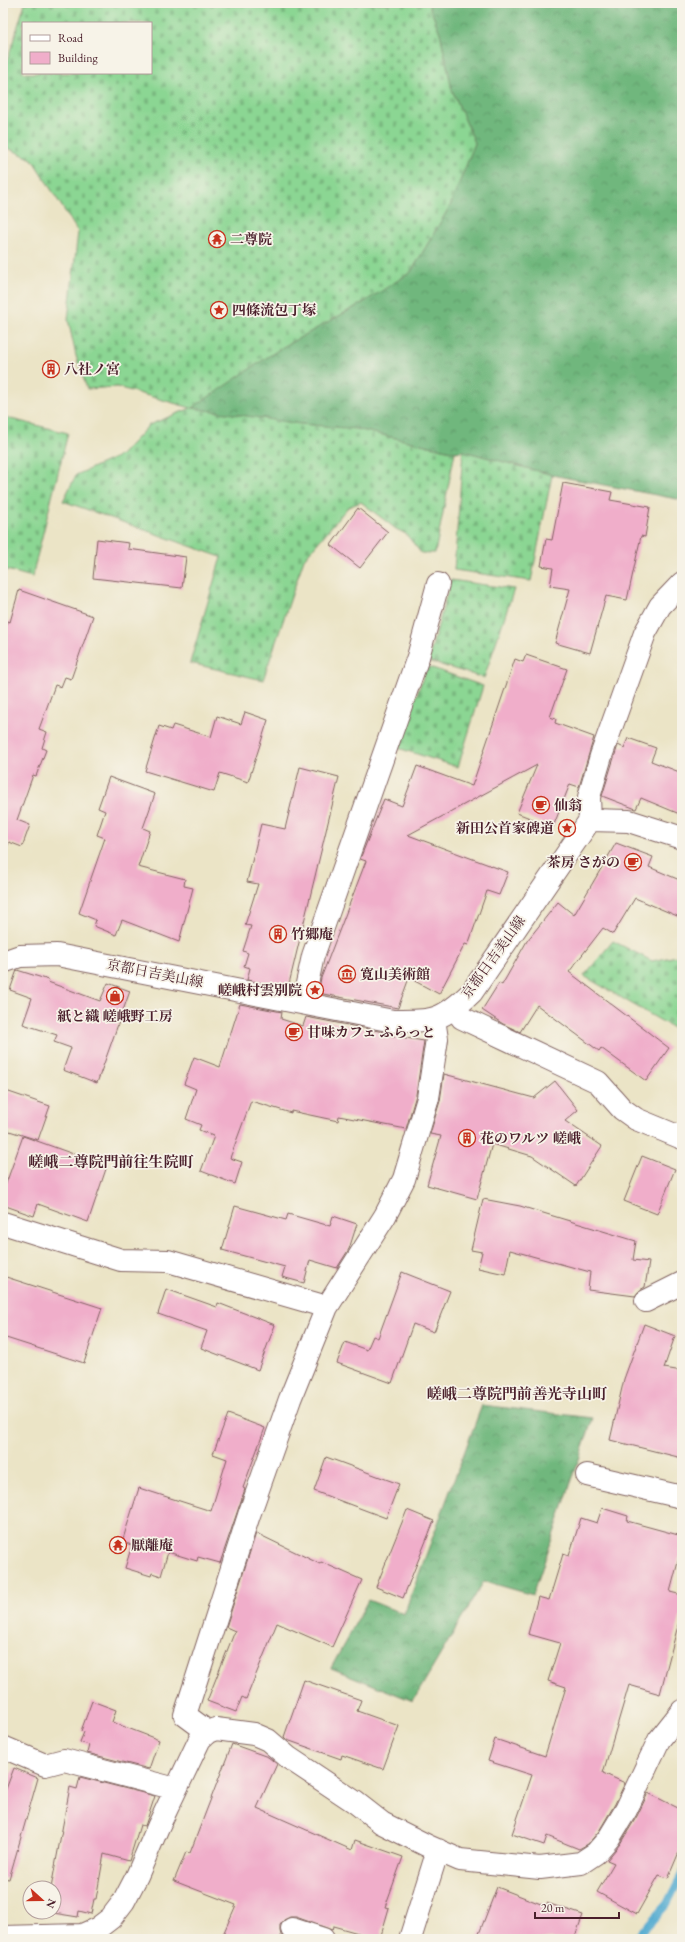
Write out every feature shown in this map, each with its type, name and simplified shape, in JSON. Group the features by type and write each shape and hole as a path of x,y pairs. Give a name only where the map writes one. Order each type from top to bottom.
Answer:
{"street":[{"path":"682,583 660,606 645,633 601,756 589,798 590,820 629,821 682,838"},
{"path":"303,1002 313,956 418,657 438,584"},
{"name":"京都日吉美山線","path":"3,962 20,956 57,955 303,1002 393,1021 434,1019 446,1015 456,1008 472,992 590,820"},
{"path":"456,1008 462,1018 598,1082 622,1109 636,1119 682,1138"},
{"path":"208,1732 185,1715 249,1515 290,1400 327,1306 385,1216 404,1179 428,1098 437,1039 434,1019"},
{"path":"3,1223 121,1260 168,1261 327,1306"},
{"path":"646,1301 682,1284"},
{"path":"587,1475 682,1497"},
{"path":"3,1937 82,1935 98,1928 111,1918 124,1901 137,1876 200,1738 208,1732 216,1729 254,1734 268,1740 289,1758 355,1802 382,1824 460,1860 540,1868 581,1863 596,1852 609,1838 626,1810 659,1740 682,1712"},
{"path":"3,1748 45,1766 64,1760 176,1789"},
{"path":"410,1939 438,1850"},
{"path":"292,1929 322,1939"}],"green space":[{"name":"二尊院","path":"25,3 428,3 440,33 452,90 475,143 450,206 411,272 364,302 281,348 192,408 300,424 356,429 455,452 435,553 421,553 406,534 396,529 361,502 348,507 304,559 263,680 190,663 221,557 63,501 76,475 121,455 149,425 191,408 117,387 87,389 76,356 68,319 78,232 32,159 3,146 3,74"},
{"path":"428,3 682,3 682,500 552,475 463,451 455,452 356,429 300,424 191,408 281,348 364,302 411,272 450,206 475,143 452,90 440,33"},
{"path":"3,417 68,433 32,577 3,569"},
{"path":"463,451 552,475 531,581 454,570"},
{"path":"451,580 514,589 484,678 428,661"},
{"path":"427,666 483,686 458,767 398,748"},
{"path":"613,941 652,961 682,955 682,1033 584,976"},
{"path":"482,1405 593,1418 533,1595 484,1581 413,1701 331,1668 368,1600 404,1614"}],"building":[{"path":"563,483 612,492 610,500 650,507 645,537 641,536 627,600 606,596 590,653 555,643 570,589 550,586 553,568 541,566 546,539 552,540"},
{"path":"358,508 388,532 360,568 331,545"},
{"path":"97,539 129,543 128,549 186,557 182,588 93,578"},
{"path":"19,590 93,616 71,679 65,677 61,687 55,685 39,729 47,732 42,748 46,750 36,776 33,775 17,820 30,825 22,847 9,842 6,850 3,849 3,633 7,621 10,622"},
{"path":"526,655 567,669 550,717 556,719 555,723 594,737 579,787 570,784 553,827 517,813 537,765 408,835 508,872 499,895 487,891 468,945 465,944 439,994 409,978 398,1008 318,993 321,978 366,861 360,859 384,799 402,806 417,766 472,786 515,659 523,662"},
{"path":"245,712 268,720 248,782 220,773 214,792 145,771 159,726 171,730 173,725 211,737 217,716 241,724"},
{"path":"628,738 656,748 651,761 682,773 682,815 641,798 636,809 602,796 618,745 624,748"},
{"path":"300,767 339,777 288,988 247,980 250,968 244,966 248,953 243,951 251,926 245,925 258,884 247,882 261,824 285,829"},
{"path":"109,777 155,794 143,828 150,831 138,867 185,879 184,886 193,888 179,942 122,920 116,935 94,926 96,920 79,913 105,838 97,835 105,811 98,808"},
{"path":"616,843 653,857 649,867 682,881 682,918 635,898 613,934 603,928 569,972 669,1048 646,1081 601,1048 599,1051 537,1005 520,1032 503,1024 482,1010 499,983 502,985 527,941 558,902 574,915"},
{"path":"17,970 49,980 48,982 100,1001 108,983 130,991 97,1083 63,1070 71,1048 54,1042 57,1035 23,1024 32,998 10,990"},
{"path":"240,1004 282,1012 281,1019 303,1026 306,1017 389,1033 388,1035 424,1041 416,1095 406,1129 339,1116 338,1121 291,1111 291,1113 251,1101 230,1158 242,1162 235,1184 201,1171 214,1136 199,1130 201,1125 186,1119 196,1089 184,1084 194,1057 220,1067"},
{"path":"444,1074 534,1098 555,1081 578,1110 565,1121 602,1146 576,1186 532,1156 492,1144 477,1199 427,1185 441,1136 430,1134 440,1101"},
{"path":"3,1090 50,1106 38,1140 3,1129"},
{"path":"23,1136 107,1166 88,1222 38,1204 34,1216 3,1205 3,1192"},
{"path":"642,1156 675,1169 657,1214 624,1201"},
{"path":"483,1199 520,1206 636,1241 633,1260 649,1262 645,1287 635,1296 588,1290 590,1272 510,1250 505,1274 478,1268 482,1252 471,1250"},
{"path":"235,1206 286,1220 288,1214 330,1226 333,1216 357,1224 349,1249 337,1268 310,1260 304,1283 282,1277 285,1267 222,1250"},
{"path":"402,1272 450,1291 434,1332 413,1324 392,1383 337,1363 345,1342 367,1350 373,1336 378,1338"},
{"path":"3,1276 102,1308 84,1363 3,1337"},
{"path":"166,1289 217,1307 218,1303 275,1325 258,1370 201,1348 207,1331 158,1314"},
{"path":"644,1324 675,1336 664,1368 682,1371 682,1458 610,1440 624,1379"},
{"path":"228,1414 265,1428 243,1488 245,1489 220,1563 198,1557 197,1561 168,1552 161,1576 152,1573 151,1576 125,1568 132,1545 122,1542 139,1488 211,1511 227,1459 213,1454"},
{"path":"326,1457 399,1484 386,1518 314,1491"},
{"path":"602,1508 628,1516 627,1521 682,1536 682,1547 670,1592 682,1595 682,1610 660,1694 629,1685 603,1773 625,1783 615,1804 599,1831 588,1844 579,1849 547,1836 544,1845 512,1834 532,1775 488,1761 495,1739 545,1756 566,1687 548,1681 560,1643 528,1634 538,1597 549,1600 563,1554 569,1556 581,1518 597,1523"},
{"path":"407,1510 434,1521 403,1598 376,1587"},
{"path":"256,1533 320,1564 321,1562 362,1580 332,1647 277,1623 246,1699 242,1697 236,1712 207,1701 235,1631 226,1627"},
{"path":"304,1680 361,1700 357,1711 399,1726 383,1769 342,1755 341,1759 287,1740 284,1737"},
{"path":"92,1701 116,1710 112,1722 159,1740 149,1769 87,1753 89,1745 80,1742 84,1732 81,1731"},
{"path":"232,1744 268,1757 277,1764 257,1808 352,1850 355,1840 403,1857 385,1907 389,1908 380,1939 333,1926 332,1930 296,1917 290,1917 284,1920 280,1925 282,1939 221,1939 236,1905 174,1881 186,1852 190,1853"},
{"path":"14,1768 38,1778 9,1879 3,1878 3,1797"},
{"path":"80,1777 155,1796 145,1826 140,1825 129,1861 104,1854 96,1899 94,1899 91,1914 79,1911 78,1917 62,1914 62,1880 53,1880 70,1787 77,1789"},
{"path":"648,1793 682,1810 682,1845 668,1878 659,1875 637,1914 597,1892 614,1863 607,1860 620,1844 637,1816"},
{"path":"497,1887 546,1906 547,1903 583,1915 574,1939 477,1939"}],"waterway":[{"path":"635,1939 667,1904 682,1874"}],"place":[{"name":"二尊院","path":"217,239"},
{"name":"四條流包丁塚","path":"219,310"},
{"name":"八社ノ宮","path":"51,369"},
{"name":"仙翁","path":"541,805"},
{"name":"新田公首家碑道","path":"567,828"},
{"name":"茶房 さがの","path":"633,862"},
{"name":"竹郷庵","path":"278,934"},
{"name":"寛山美術館","path":"347,974"},
{"name":"嵯峨村雲別院","path":"315,990"},
{"name":"紙と織 嵯峨野工房","path":"115,996"},
{"name":"甘味カフェ ふらっと","path":"294,1032"},
{"name":"花のワルツ 嵯峨","path":"467,1138"},
{"name":"厭離庵","path":"118,1545"}],"district":[{"name":"嵯峨二尊院門前往生院町","path":"111,1161"},
{"name":"嵯峨二尊院門前善光寺山町","path":"517,1393"}]}
